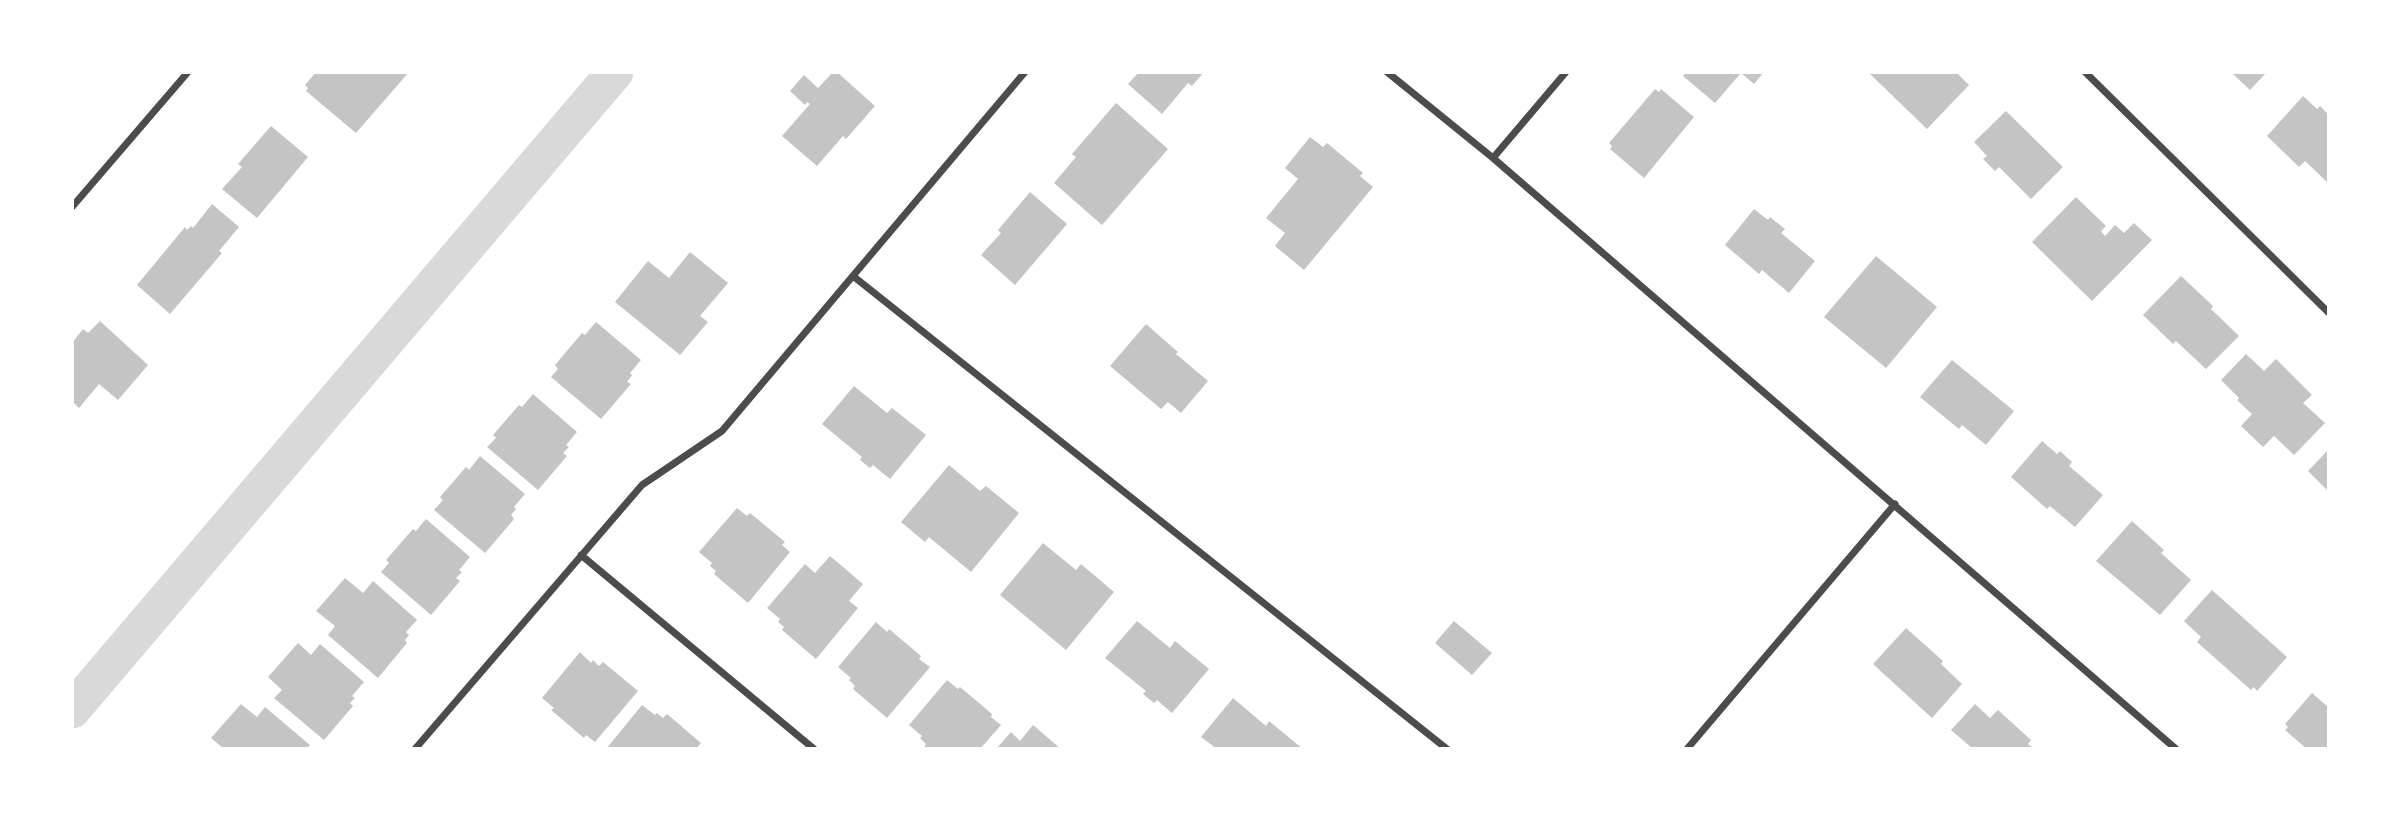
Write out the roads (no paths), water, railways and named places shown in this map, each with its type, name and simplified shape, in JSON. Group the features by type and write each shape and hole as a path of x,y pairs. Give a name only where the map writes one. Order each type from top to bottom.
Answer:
{"street":[{"path":"72,206 188,72"},
{"path":"415,749 642,485 722,431 1025,72"},
{"path":"1387,72 1493,158 2176,749"},
{"path":"1493,158 1566,72"},
{"path":"2085,72 2329,313"},
{"path":"853,276 1447,749"},
{"path":"1687,749 1895,504"},
{"path":"580,555 814,749"}],"waterway":[{"path":"72,710 615,72"}]}
